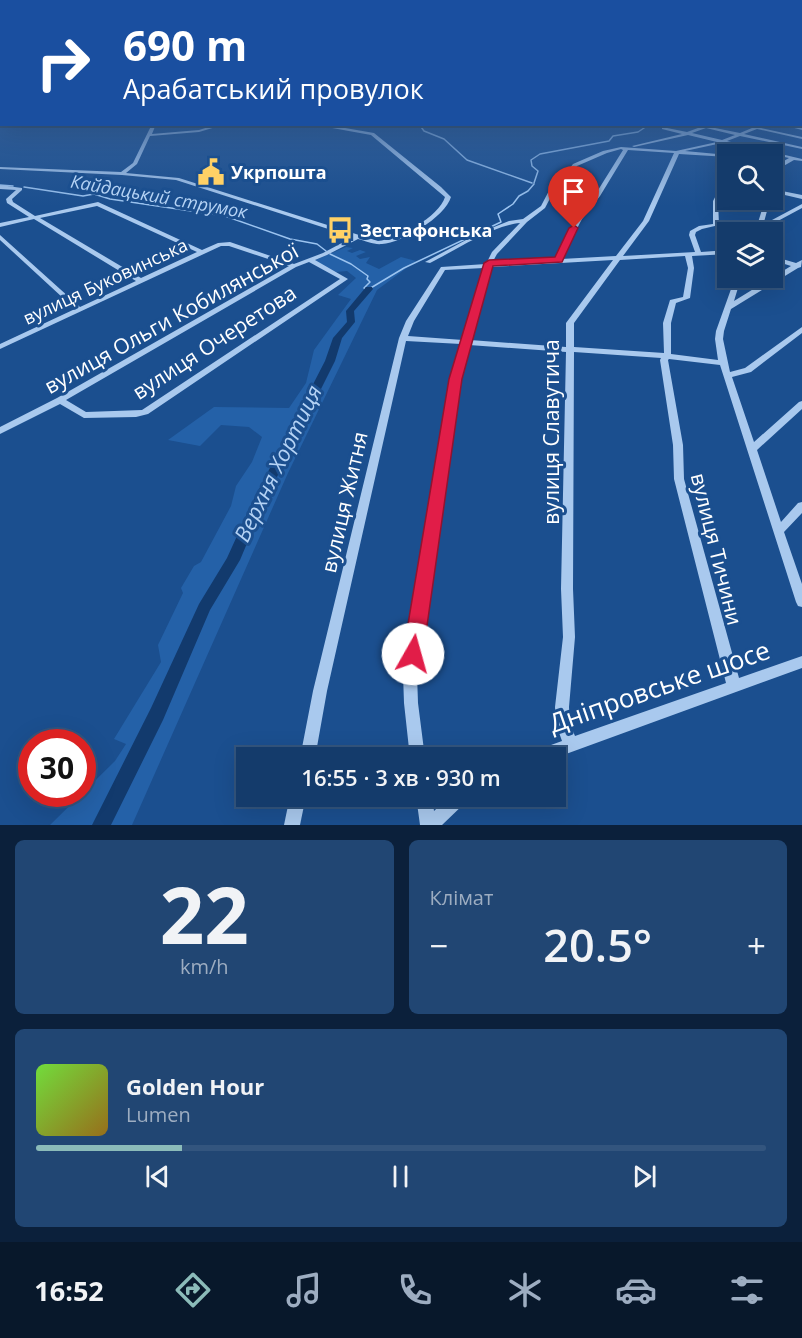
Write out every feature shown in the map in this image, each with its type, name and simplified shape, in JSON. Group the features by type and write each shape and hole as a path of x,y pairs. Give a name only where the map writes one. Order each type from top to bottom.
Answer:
{"street":[{"path":"122,174 135,164 151,130"},
{"path":"148,135 205,130"},
{"path":"0,168 165,177 188,182 378,243 390,241 439,214 445,208 448,199 439,188 372,134 345,130"},
{"path":"669,130 802,160"},
{"path":"417,747 410,674 446,429 455,379 489,263 494,253 525,221 543,207 554,186 566,177 575,165 605,152 626,149 699,130"},
{"path":"718,130 802,148"},
{"path":"677,152 721,142 752,130"},
{"path":"763,130 802,138"},
{"path":"626,149 717,155"},
{"path":"558,260 576,224 597,196 626,149"},
{"name":"вулиця Славутича","path":"570,743 563,724 562,707 569,637 567,589 570,328 573,319 645,221 677,152"},
{"path":"783,165 802,154"},
{"path":"0,187 20,189 9,199 10,202 141,281"},
{"path":"783,192 802,196"},
{"name":"вулиця Тичини","path":"717,194 714,202 716,225 701,227 693,231 693,254 686,298 672,302 667,323 668,350 664,360 678,446 679,479 734,686"},
{"path":"0,225 98,204 202,252"},
{"path":"770,222 802,206"},
{"path":"428,262 481,234 511,222 525,221"},
{"name":"вулиця Ольги Кобилянської","path":"0,431 60,400 294,266 359,236"},
{"path":"0,237 80,310"},
{"name":"вулиця Буковинська","path":"3,346 223,243 294,266"},
{"path":"489,263 717,253"},
{"name":"вулиця Очеретова","path":"60,400 84,415 145,412 345,279 310,260"},
{"path":"783,261 800,265"},
{"name":"вулиця Житня","path":"309,747 320,691 403,338 410,321 443,268 489,263"},
{"path":"728,308 800,265"},
{"path":"735,288 719,339 723,363 753,448 802,602"},
{"path":"727,376 748,370 802,329"},
{"path":"0,337 3,346"},
{"path":"403,338 666,356 723,363"},
{"path":"753,448 802,404"},
{"path":"779,531 802,506"},
{"name":"Дніпровське шосе","path":"560,747 802,663"},
{"path":"292,825 296,807"},
{"path":"426,807 429,825"},
{"path":"429,825 449,807"}],"shaded area":[{"path":"346,247 353,248 347,251 352,253 360,250 366,252 356,256 360,259 370,257 366,263 379,269 401,257 416,261 377,290 288,473 132,825 50,825 68,807 96,807 96,780 115,761 126,744 114,739 161,662 158,645 183,593 181,588 194,566 201,562 231,506 236,486 252,462 262,437 249,427 221,425 200,446 168,440 214,407 289,408 306,383 314,350 351,299 338,295 356,278 347,271 336,272 313,261"}],"waterway":[{"path":"423,130 444,139 467,160 532,183"},
{"path":"534,183 538,171 532,166 531,160 540,154 609,141 613,136 642,130"},
{"name":"Верхня Хортиця","path":"369,289 404,268 501,222 498,214 513,204 534,184"},
{"name":"Кайдацький струмок","path":"0,185 13,186"},
{"name":"Кайдацький струмок","path":"24,187 83,196 94,194 110,199 225,216 290,239 317,244 326,251"},
{"name":"Кайдацький струмок","path":"330,254 351,264 368,276 367,279 370,282 364,288 367,291"},
{"name":"Верхня Хортиця","path":"101,825 157,714 204,608 233,560 258,503 330,361 338,338 351,322 350,311 369,289"}],"place":[{"name":"Укрпошта","path":"211,172"},
{"name":"Зестафонська","path":"340,230"}],"route":[{"path":"413,654 420,596 455,379 489,263 558,260 574,228"}]}
